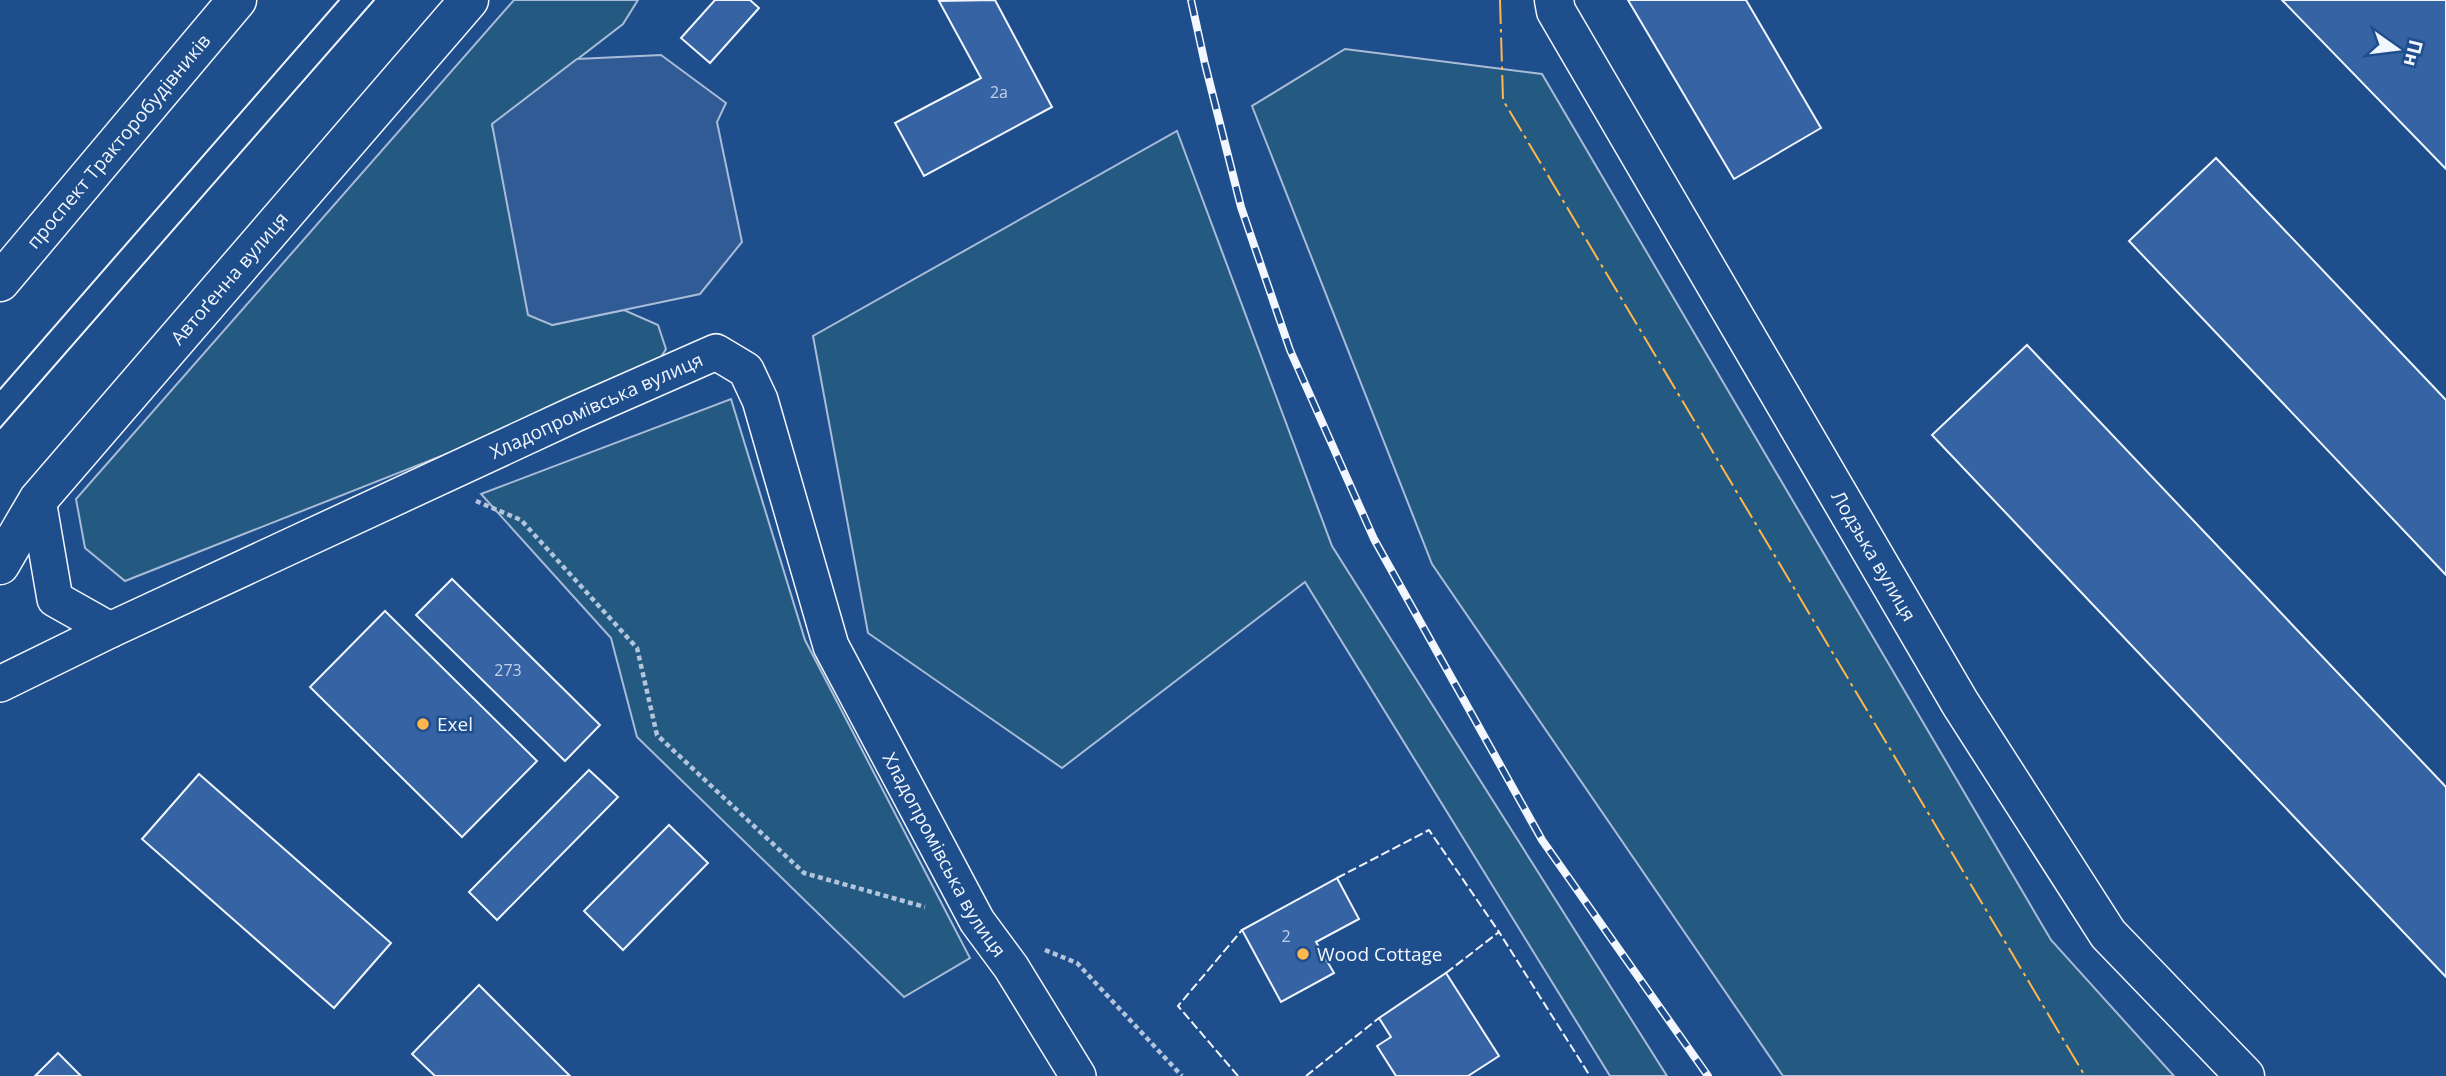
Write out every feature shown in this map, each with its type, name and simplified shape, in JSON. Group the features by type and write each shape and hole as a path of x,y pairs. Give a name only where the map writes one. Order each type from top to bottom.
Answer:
{"street":[{"name":"проспект Тракторобудівників","path":"0,282 237,0"},
{"name":"Автоґенна вулиця","path":"0,565 38,500 469,0"},
{"name":"Лодзька вулиця","path":"1554,0 1556,10 1960,704 2108,934 2245,1076"},
{"name":"Хладопромівська вулиця","path":"0,684 110,630 575,414 716,352 746,370 760,400 831,646 977,921 1011,967 1078,1076"},
{"path":"38,500 55,599 110,630"}],"path":[{"path":"429,482 522,520 637,648 657,735 804,873 977,921"},
{"path":"1039,947 1077,963 1182,1076"}],"shaded area":[{"path":"514,0 638,0 623,24 492,125 552,325 624,310 658,325 666,349 651,373 125,581 85,548 76,499"},
{"path":"1345,49 1542,74 2051,940 2174,1076 1783,1076 1432,564 1252,106"},
{"path":"661,55 726,103 717,122 742,242 700,294 552,325 528,315 492,124 577,59"},
{"path":"1177,131 1332,546 1667,1076 1610,1076 1305,582 1062,768 868,633 813,336"},
{"path":"731,399 805,640 970,958 904,997 637,737 611,638 481,494"}],"building":[{"path":"715,0 750,0 759,8 710,63 681,38"},
{"path":"995,0 1052,107 924,176 895,123 981,78 939,1"},
{"path":"1628,0 1746,0 1821,128 1734,179"},
{"path":"2282,0 2446,0 2446,169"},
{"path":"2216,158 2446,400 2446,575 2129,241"},
{"path":"2027,345 2446,787 2446,977 1932,435"},
{"path":"452,579 600,725 565,761 416,615"},
{"name":"Exel","path":"385,611 537,761 462,837 310,687"},
{"path":"589,770 618,797 497,920 469,892"},
{"path":"199,774 391,943 334,1008 142,839"},
{"path":"669,825 708,863 623,950 584,911"},
{"path":"1337,878 1359,919 1316,942 1334,973 1281,1002 1242,930"},
{"path":"1446,973 1499,1056 1468,1076 1396,1076 1377,1046 1391,1037 1379,1018"},
{"path":"479,985 570,1076 435,1076 412,1054"},
{"path":"58,1053 81,1076 35,1076"}],"tram line":[{"path":"0,389 339,0"},
{"path":"0,428 374,0"}],"railway":[{"path":"1191,0 1241,207 1290,350 1374,539 1542,840 1708,1076"}],"fence":[{"path":"1337,878 1429,830 1499,932"},
{"path":"1238,1076 1178,1006 1242,930"},
{"path":"1446,973 1499,932 1590,1076"},
{"path":"1306,1076 1379,1018"}],"power":[{"path":"1500,0 1503,100 2085,1076"}],"place":[{"name":"Exel","path":"423,724"},
{"name":"Wood Cottage","path":"1303,954"}]}
